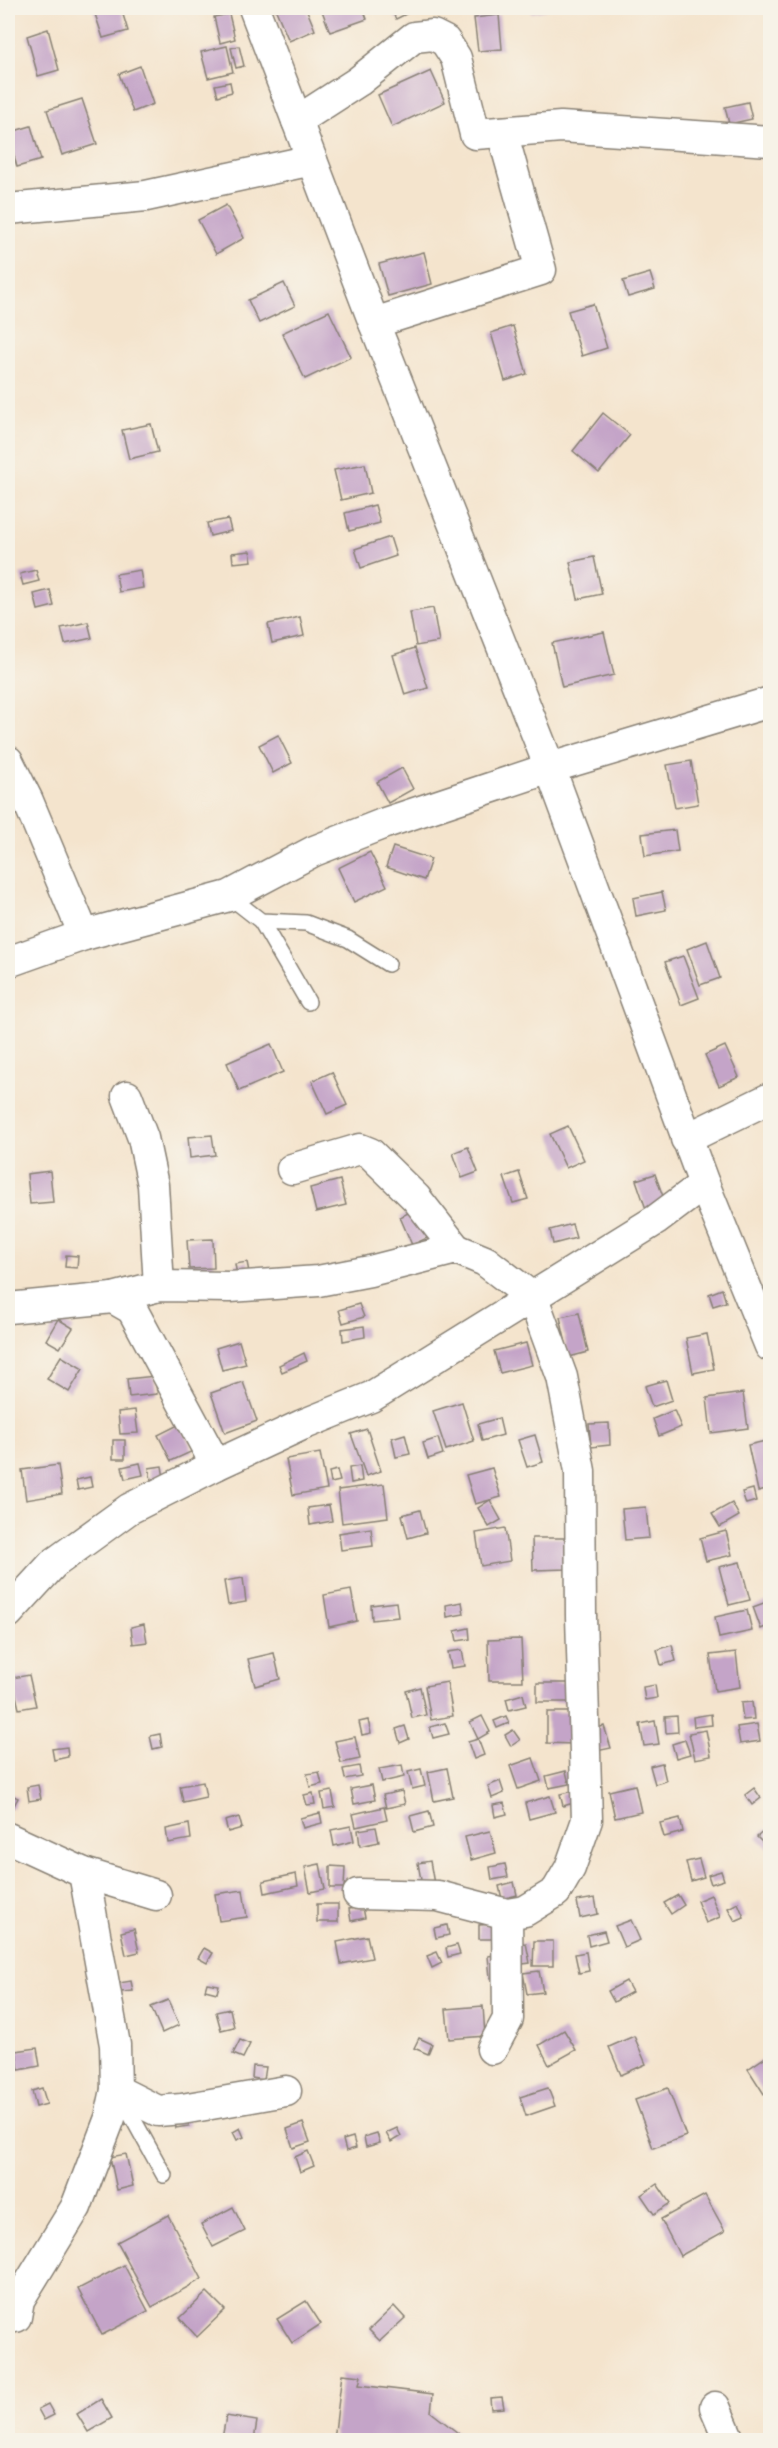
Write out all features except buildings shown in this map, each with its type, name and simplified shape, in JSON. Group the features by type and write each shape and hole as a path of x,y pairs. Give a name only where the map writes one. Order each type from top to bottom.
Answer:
{"street":[{"path":"254,8 374,323 550,768 686,1139 771,1346"},
{"path":"297,121 358,81 414,37 433,35 445,41 456,58 475,134 561,127 771,141"},
{"path":"374,323 541,270 502,132"},
{"path":"8,209 146,196 312,160"},
{"path":"8,962 84,935 229,896 314,851 384,823 550,768 771,702"},
{"path":"8,761 28,801 84,935"},
{"path":"127,1096 143,1138 153,1185 159,1286"},
{"path":"686,1139 771,1098"},
{"path":"292,1169 360,1149 370,1153 416,1198 456,1249 485,1261 533,1298 562,1377 580,1471 580,1616 587,1820 570,1868 556,1892 525,1911 507,1914 438,1896 358,1894"},
{"path":"8,1613 53,1564 129,1509 302,1425 371,1397 656,1220 704,1184"},
{"path":"8,1308 113,1298 159,1286 230,1287 318,1281 370,1271 456,1249"},
{"path":"113,1298 132,1310 216,1465"},
{"path":"8,1838 84,1873 156,1895"},
{"path":"16,2317 19,2300 76,2207 110,2118 116,2090 115,2045 84,1873"},
{"path":"492,2049 508,2019 507,1914"},
{"path":"116,2090 158,2111 286,2091"},
{"path":"715,2408 729,2440"}],"lane":[{"path":"229,896 261,921 308,1002"},
{"path":"261,921 306,923 348,939 388,964"},
{"path":"116,2090 164,2175"}]}
